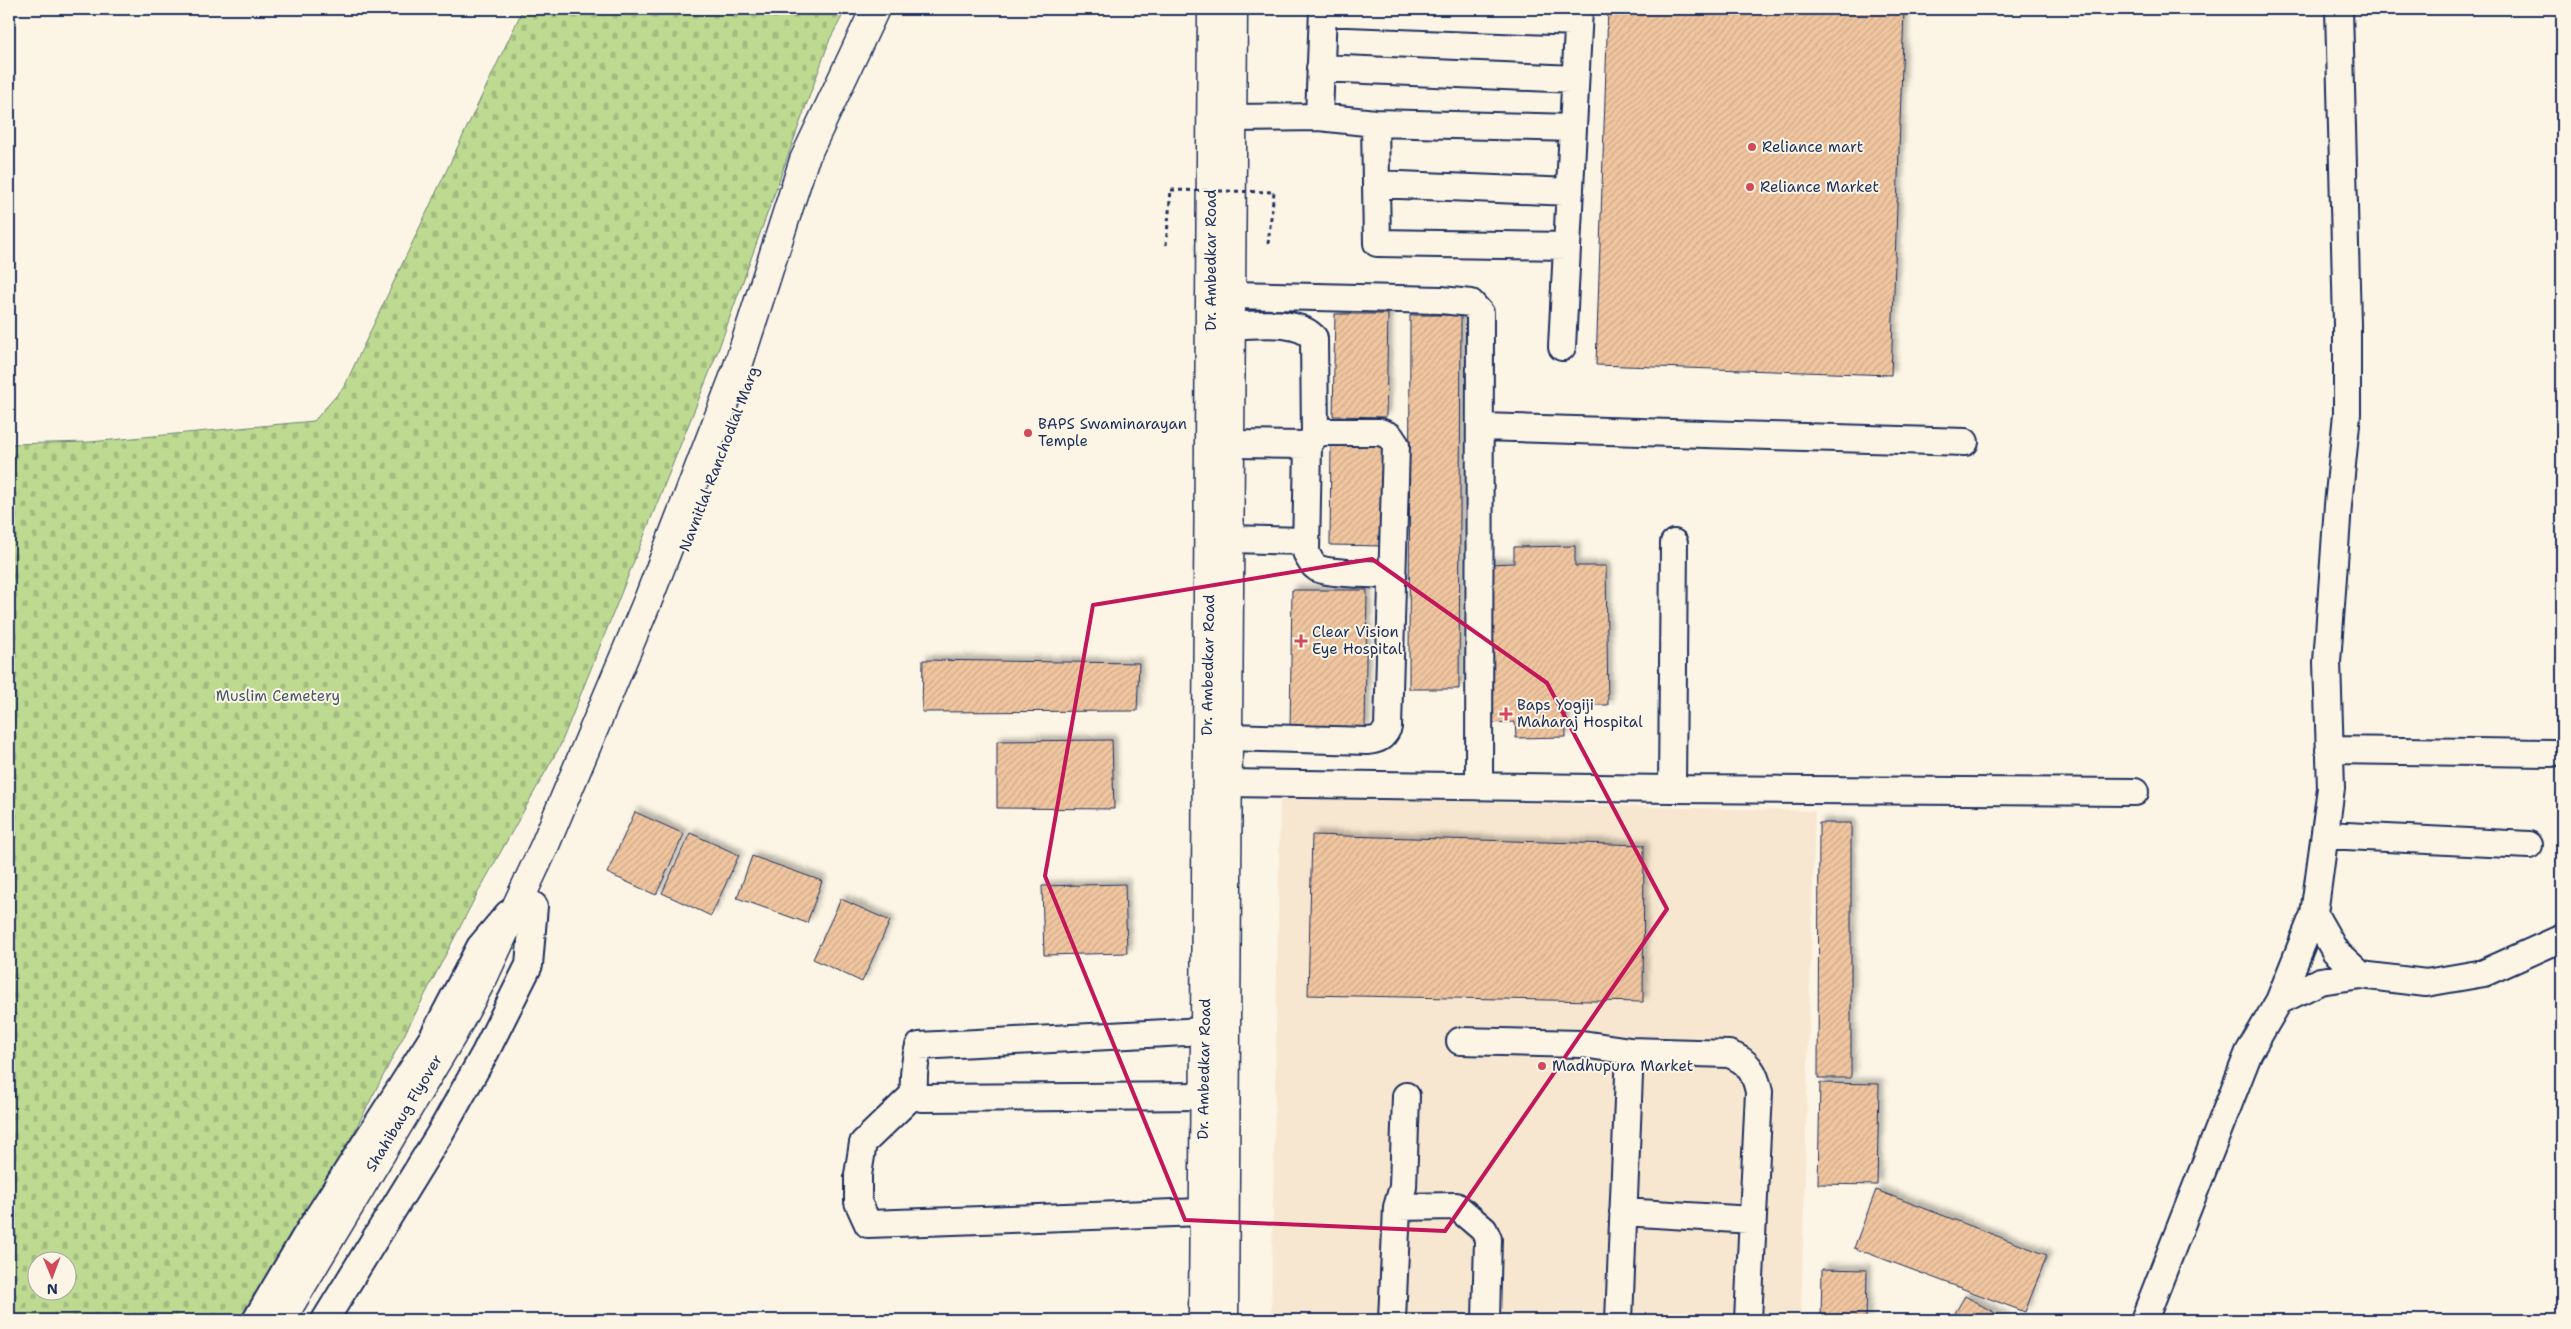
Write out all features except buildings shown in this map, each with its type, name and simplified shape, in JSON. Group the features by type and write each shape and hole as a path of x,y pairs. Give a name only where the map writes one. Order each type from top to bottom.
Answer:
{"main road":[{"path":"527,904 545,845 648,600 725,399 804,160 875,9"},
{"name":"Navnitlal Ranchodlal Marg","path":"527,904 560,852 663,606 744,396 819,166 892,9"},
{"name":"Dr. Ambedkar Road","path":"1203,1320 1202,1212 1212,9"},
{"name":"Dr. Ambedkar Road","path":"1224,1320 1233,9"},
{"name":"Shahibaug Flyover","path":"299,1320 465,1044 491,979 527,904"},
{"name":"Shahibaug Flyover","path":"281,1320 451,1037 491,979"}],"street":[{"path":"2144,1320 2249,1052 2279,1002 2314,914 2326,835 2331,788 2327,662 2338,505 2347,414 2347,315 2339,9"},
{"path":"1319,117 1323,10 1578,16 1562,347"},
{"path":"1320,68 1575,80"},
{"path":"1232,118 1319,117 1375,123 1573,128"},
{"path":"1375,123 1377,243 1567,246"},
{"path":"1376,184 1570,192"},
{"path":"1231,295 1441,300 1471,304 1480,313 1478,787"},
{"path":"1231,325 1296,327 1309,332 1314,338 1312,440 1306,552 1317,568 1392,575"},
{"path":"1481,427 1965,442"},
{"path":"1228,737 1367,741 1377,740 1384,736 1388,727 1396,445 1390,436 1380,432 1323,432 1312,440 1230,444"},
{"path":"1230,539 1306,541"},
{"path":"1672,789 1674,543"},
{"path":"2329,750 2552,753"},
{"path":"1228,783 1672,789 2135,792"},
{"path":"2326,835 2529,845"},
{"path":"256,1320 305,1237 433,1037 480,946 527,904"},
{"path":"325,1320 439,1135 489,1044 529,965 527,904"},
{"path":"2314,914 2336,950 2361,975"},
{"path":"2279,1002 2320,981 2361,975 2426,984 2484,972 2562,938"},
{"path":"1202,1212 868,1224 858,1202 858,1175 863,1143 914,1094 914,1064 919,1046 1204,1031"},
{"path":"1460,1042 1582,1044 1630,1051 1729,1054 1740,1059 1752,1069 1759,1092 1748,1320"},
{"path":"1619,1320 1630,1051"},
{"path":"914,1094 922,1098 1204,1096"},
{"path":"1392,1320 1398,1208 1403,1187 1406,1096"},
{"path":"1398,1208 1456,1206 1484,1230 1488,1239 1486,1320"},
{"path":"1623,1212 1752,1220"}],"path":[{"path":"1166,245 1171,190 1274,192 1268,244"}],"highlighted area":[{"path":"1372,559 1547,683 1667,909 1445,1231 1185,1220 1045,876 1093,605"}],"shaded area":[{"name":"Madhupura Market","path":"1280,797 1815,811 1801,1320 1271,1320"}],"green space":[{"name":"Muslim Cemetery","path":"523,9 846,9 830,39 716,356 560,746 476,896 257,1320 9,1320 9,444 90,442 314,421 344,387"}],"place":[{"name":"Reliance mart","path":"1752,147"},
{"name":"Reliance Market","path":"1750,187"},
{"name":"BAPS Swaminarayan Temple","path":"1028,433"},
{"name":"Clear Vision Eye Hospital","path":"1301,641"},
{"name":"Baps Yogiji Maharaj Hospital","path":"1506,714"},
{"name":"Madhupura Market","path":"1542,1066"}]}
